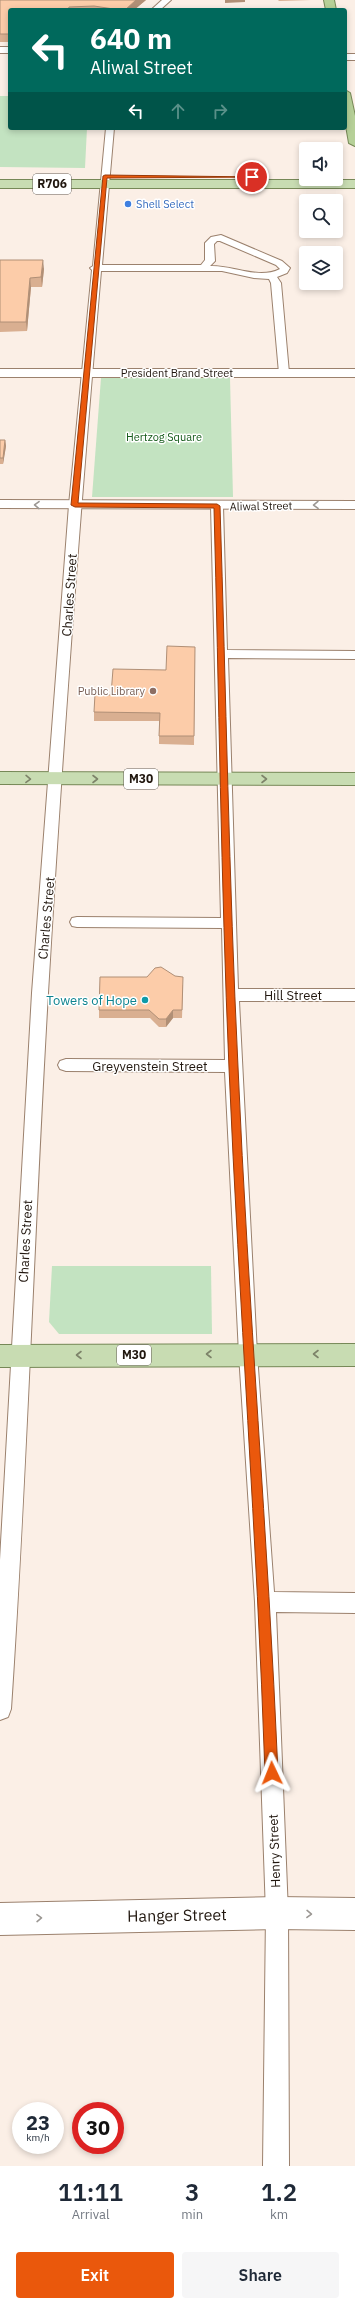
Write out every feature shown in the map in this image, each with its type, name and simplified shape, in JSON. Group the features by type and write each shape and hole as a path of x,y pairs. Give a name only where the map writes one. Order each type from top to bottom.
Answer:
{"highway":[{"path":"347,103 355,143"}],"main road":[{"name":"R706","path":"0,176 104,180 355,184"},
{"name":"R706","path":"0,184 104,180 299,177"},
{"path":"343,177 355,177"},
{"name":"M30","path":"0,778 355,779"},
{"name":"M30","path":"10,1356 355,1354"},
{"name":"Hanger Street","path":"0,1918 277,1913 355,1914"}],"street":[{"path":"159,8 172,1"},
{"name":"Charles Street","path":"0,1709 10,1356 39,1008 75,505 95,268 110,130"},
{"path":"95,268 199,269 223,269 255,276 272,276 284,271 283,265 221,238 209,243 210,261 206,266 199,269"},
{"path":"272,276 276,283 284,373"},
{"name":"President Brand Street","path":"0,373 355,373"},
{"name":"Aliwal Street","path":"0,504 217,506 355,505"},
{"name":"Henry Street","path":"217,506 233,1066 248,1354 265,1602 277,1913 276,2166"},
{"path":"221,654 355,655"},
{"path":"77,922 229,923"},
{"name":"Hill Street","path":"231,995 355,995"},
{"name":"Greyvenstein Street","path":"66,1065 233,1066"},
{"path":"265,1602 355,1603"}],"green space":[{"path":"0,96 8,96 8,130 87,130 85,168 0,167"},
{"name":"Hertzog Square","path":"101,378 230,378 233,497 92,497"},
{"path":"52,1266 211,1266 212,1334 59,1334 49,1322"}],"building":[{"path":"0,0 136,0 127,8 107,8 94,6 69,8 8,8 8,34 0,34"},
{"path":"0,260 43,260 41,277 30,278 26,322 0,322"},
{"path":"0,440 5,440 3,458 0,458"},
{"name":"Public Library","path":"167,646 195,647 194,736 159,736 160,713 94,712 95,694 111,695 113,669 166,670"},
{"name":"Towers of Hope","path":"161,967 175,976 183,977 182,1010 173,1010 166,1019 159,1019 149,1010 99,1010 100,977 147,977 155,968"}],"place":[{"name":"Shell Select","path":"128,204"},
{"name":"Public Library","path":"153,691"},
{"name":"Towers of Hope","path":"145,1000"}],"route":[{"path":"252,177 105,176 95,268 75,505 217,506 233,1066 248,1354 265,1602 272,1773"}]}
